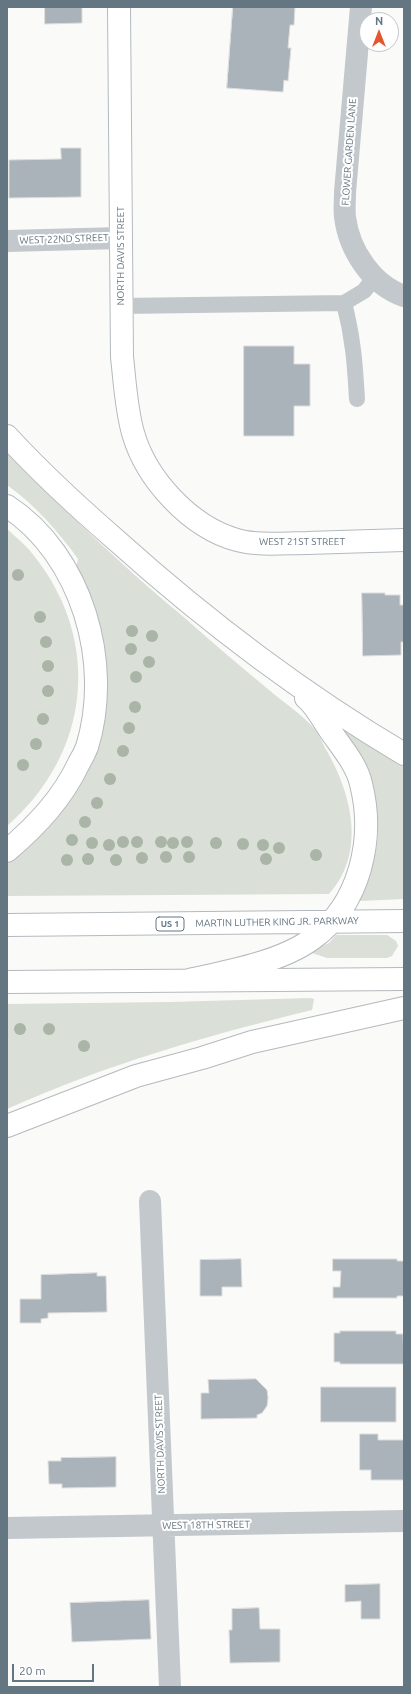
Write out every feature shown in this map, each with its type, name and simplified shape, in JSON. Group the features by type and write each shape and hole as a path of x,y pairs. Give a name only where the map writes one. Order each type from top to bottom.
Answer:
{"main road":[{"name":"NORTH DAVIS STREET","path":"119,7 122,357 126,397 133,434 144,459 167,494"},
{"path":"7,436 62,492 160,580 309,700 352,763 361,783 367,830 364,856 348,899 333,922 312,940 292,950 233,971 189,980"},
{"name":"WEST 21ST STREET","path":"167,494 181,508 198,521 217,533 238,540 264,544 404,540"},
{"path":"7,506 34,529 56,554 74,584 87,618 93,648 96,679 94,716 87,747 72,778 54,805 33,829 7,851"},
{"path":"252,653 354,724 404,754"},
{"name":"MARTIN LUTHER KING JR. PARKWAY","path":"7,925 404,921"},
{"path":"7,982 404,979"},
{"path":"7,1126 136,1076 202,1058 252,1042 404,1008"}],"street":[{"name":"FLOWER GARDEN LANE","path":"361,7 345,192 345,218 350,237 360,259 374,278 394,293 404,296"},
{"name":"WEST 22ND STREET","path":"7,241 121,238"},
{"name":"NORTH DAVIS STREET","path":"150,1201 170,1687"},
{"name":"WEST 18TH STREET","path":"7,1528 404,1521"}],"lane":[{"path":"122,306 344,303 364,291 374,278"},
{"path":"344,303 355,356 357,399"}],"shaded area":[{"path":"7,452 72,517 139,579 238,664 303,717 315,730 336,770 343,787 349,806 351,824 351,843 348,861 341,878 329,894 7,896 7,860 91,753 76,568 78,559 46,519 7,485"},
{"path":"7,529 32,553 57,591 71,626 78,662 77,698 70,733 56,766 35,798 7,826"},
{"path":"334,720 404,764 404,899 359,901 376,851 378,839 378,814 370,777 360,755"},
{"path":"336,935 387,935 396,941 398,946 392,956 387,958 327,958 312,953 312,950 329,943"},
{"path":"314,999 312,1010 157,1052 81,1078 7,1109 7,1004 170,1002"}],"building":[{"path":"45,7 82,7 82,23 45,24"},
{"path":"233,7 295,7 294,25 290,25 288,48 291,48 288,81 284,80 283,92 227,88"},
{"path":"61,148 81,148 81,197 9,198 9,160 61,159"},
{"path":"244,346 294,346 294,364 310,364 310,406 294,406 294,436 244,436"},
{"path":"362,593 385,593 385,595 400,595 400,605 404,605 404,642 401,642 401,655 363,656"},
{"path":"241,1259 242,1287 222,1287 222,1296 200,1296 200,1260"},
{"path":"333,1259 397,1259 397,1261 404,1261 404,1296 397,1296 397,1298 333,1298 333,1287 340,1287 341,1271 333,1271"},
{"path":"97,1273 97,1276 106,1276 107,1312 48,1313 48,1318 41,1319 41,1323 20,1323 20,1299 41,1299 41,1275"},
{"path":"340,1331 396,1331 396,1334 403,1334 403,1364 340,1364 340,1362 334,1362 334,1333 340,1333"},
{"path":"256,1379 267,1390 268,1398 267,1406 262,1413 257,1415 257,1418 201,1419 201,1393 209,1393 208,1380"},
{"path":"321,1387 396,1387 396,1422 321,1422"},
{"path":"360,1434 378,1434 378,1440 404,1440 404,1480 371,1480 371,1470 360,1470"},
{"path":"116,1457 116,1487 62,1488 62,1484 49,1484 48,1461 61,1461 61,1458"},
{"path":"380,1584 380,1619 361,1619 361,1601 345,1602 345,1585"},
{"path":"149,1600 151,1639 72,1642 70,1603"},
{"path":"259,1608 260,1629 280,1629 280,1662 230,1663 229,1630 232,1630 232,1609"}]}
